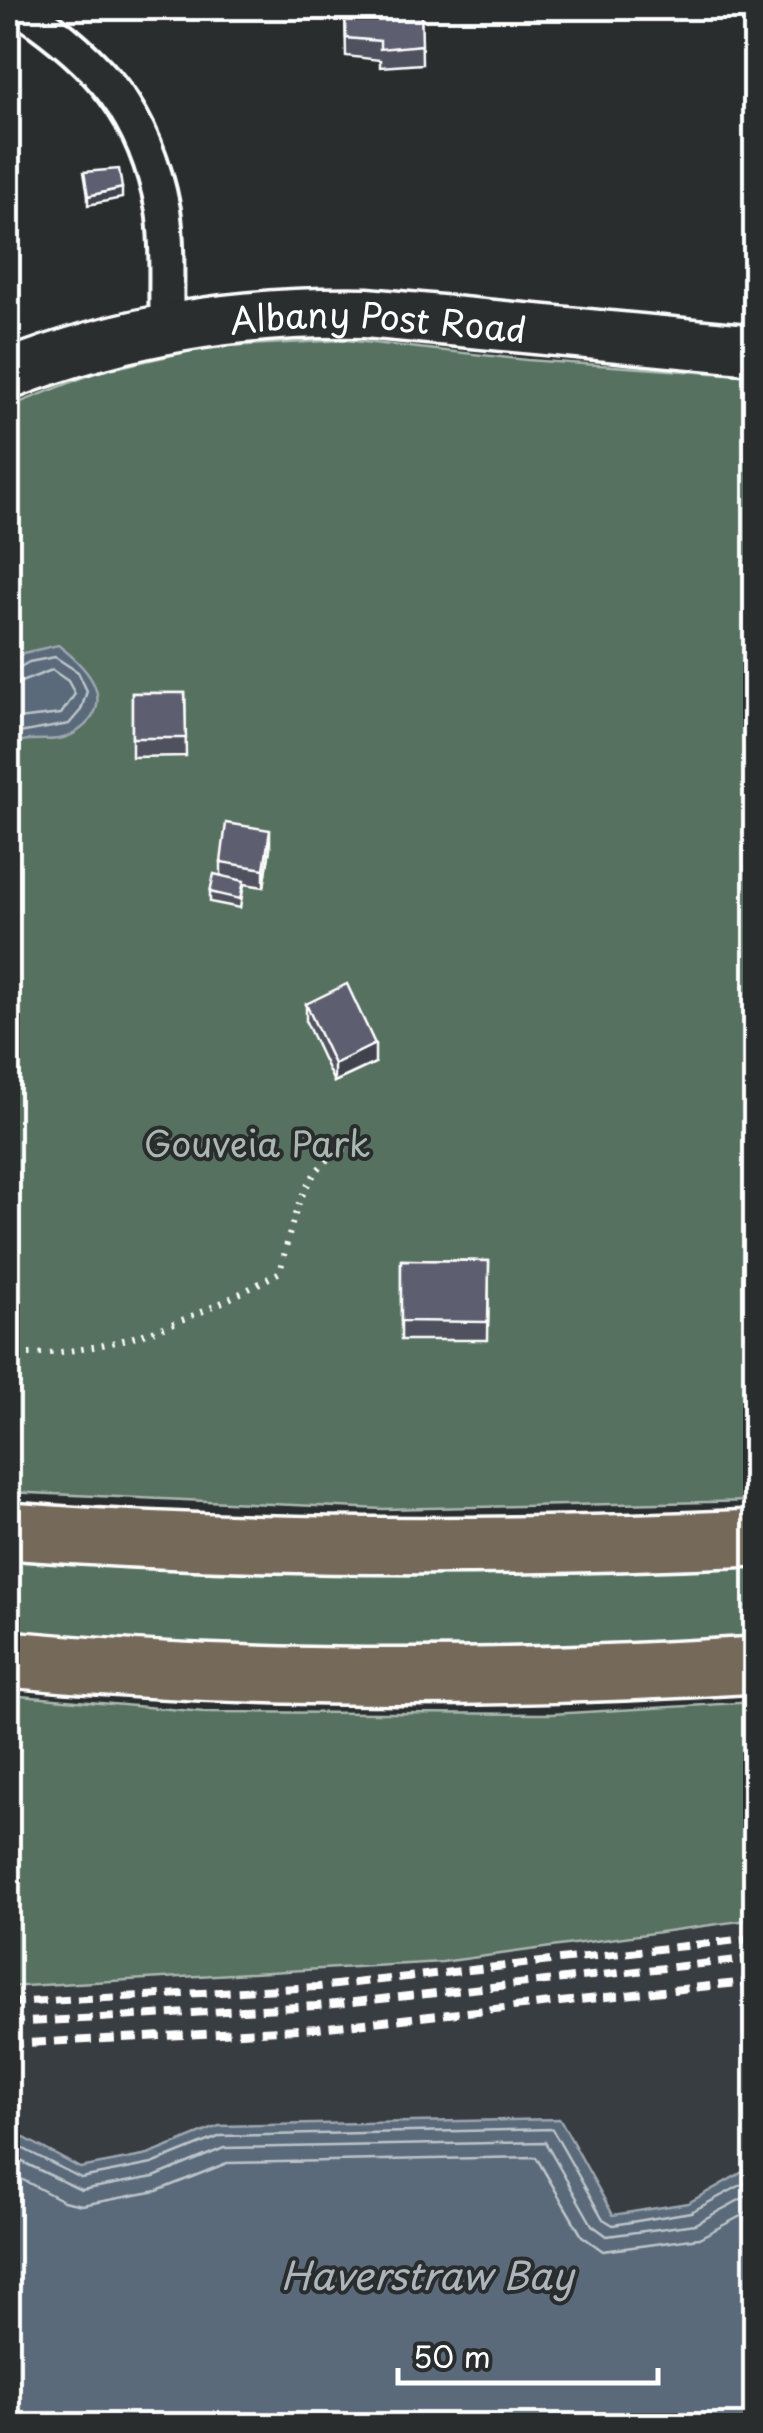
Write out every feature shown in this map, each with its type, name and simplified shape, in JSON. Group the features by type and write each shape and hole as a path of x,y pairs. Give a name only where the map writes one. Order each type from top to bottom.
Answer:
{"highway":[{"path":"8,1530 205,1544 462,1548 756,1538"},
{"path":"8,1659 319,1677 636,1672 756,1665"}],"main road":[{"name":"Albany Post Road","path":"8,376 62,354 167,327 242,316 366,314 756,350"}],"street":[{"path":"20,8 74,44 137,122 163,212 167,327"}],"path":[{"path":"8,1354 44,1356 120,1343 206,1312 280,1272 297,1206 320,1162 348,1144 369,1142"}],"shaded area":[{"path":"755,1919 755,2165 688,2203 613,2215 219,2126 148,2155 80,2168 8,2129 8,1987 442,1962"}],"green space":[{"name":"Gouveia Park","path":"346,340 527,360 755,376 755,1501 383,1509 8,1492 8,407 97,372 208,347"},
{"path":"8,1554 755,1561 755,1640 373,1655 8,1634"},
{"path":"8,1695 204,1712 551,1714 755,1702 755,1919 442,1962 8,1987"}],"water":[{"path":"58,645 95,686 96,710 89,722 67,737 23,741 8,748 8,668 23,653"},
{"name":"Haverstraw Bay","path":"560,2119 613,2215 688,2203 755,2165 755,2425 8,2425 8,2129 80,2168 148,2155 219,2126"}],"building":[{"path":"345,8 421,8 422,45 380,49 380,41 346,38"},
{"path":"119,169 122,188 88,196 84,172"},
{"path":"132,693 185,693 186,738 132,738"},
{"path":"226,823 270,830 264,869 221,862"},
{"path":"214,874 244,881 240,899 210,892"},
{"path":"347,984 375,1044 334,1064 306,1004"},
{"path":"401,1260 489,1261 488,1322 401,1321"}],"railway":[{"path":"8,2003 318,1987 756,1938"},
{"path":"8,2023 317,2006 756,1958"},
{"path":"8,2044 318,2028 756,1981"}]}
